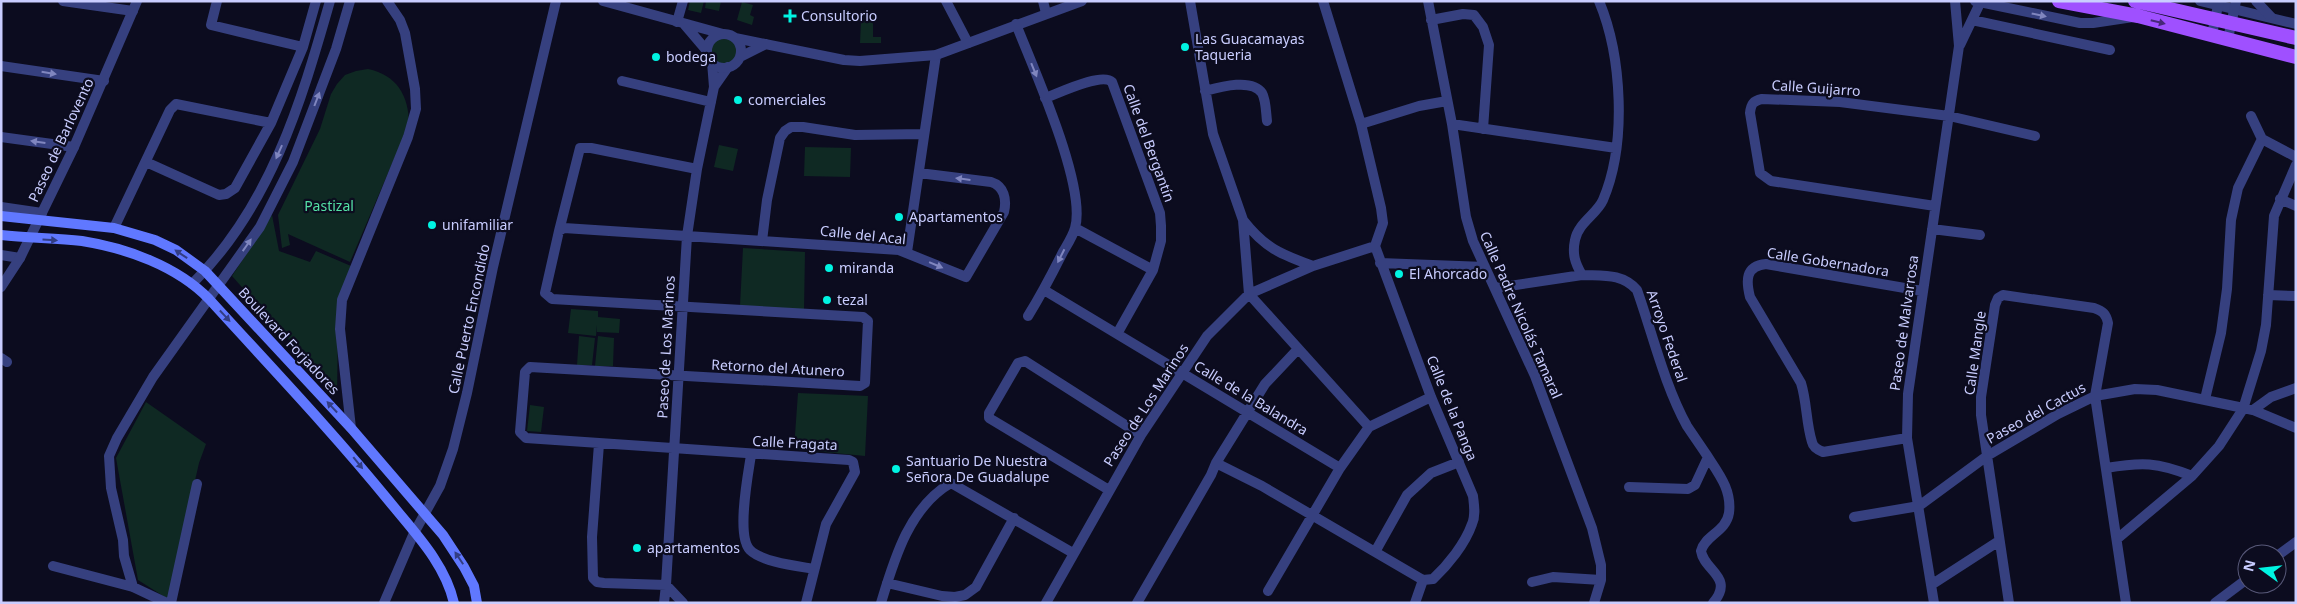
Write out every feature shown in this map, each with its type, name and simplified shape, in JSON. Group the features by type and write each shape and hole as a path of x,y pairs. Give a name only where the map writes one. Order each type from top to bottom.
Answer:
{"main road":[{"path":"2059,1 2138,16 2296,57"},
{"path":"2135,1 2235,11 2296,38"},
{"name":"Boulevard Forjadores","path":"1,216 40,217 114,228 169,247 205,271 351,428 443,535 474,586 477,603"},
{"path":"1,235 80,241 109,246 148,260 192,284 209,299 340,441 430,553 450,585 454,603"}],"street":[{"path":"63,1 135,6"},
{"path":"217,1 211,25 303,48"},
{"path":"146,162 219,195 226,194 235,188 271,123 303,48 316,1"},
{"path":"192,284 229,243 260,192 279,153 305,90 330,1"},
{"path":"133,587 124,556 111,488 109,456 117,438 153,377 260,227 293,162 336,49 350,1"},
{"path":"351,428 340,328 342,300 408,137 416,109 416,88 405,33 400,20 387,1"},
{"name":"Calle Puerto Encondido","path":"384,603 414,533 440,486 460,423 493,267 556,1"},
{"path":"603,1 735,38 844,60 860,61 936,55 1082,1"},
{"path":"683,1 681,23 707,51 712,62 717,66 728,67 733,65 740,57 766,44"},
{"path":"946,1 968,43"},
{"path":"1043,1 1046,13"},
{"path":"1190,1 1214,134 1243,220 1248,294 1370,426"},
{"path":"1323,1 1361,124 1381,208 1383,223 1375,246"},
{"name":"Calle Padre Nicolás Tamaral","path":"1428,1 1452,124 1466,216 1473,241 1535,376 1589,519 1598,547 1601,580 1594,603"},
{"path":"1582,275 1573,260 1575,238 1585,221 1603,202 1616,148 1618,107 1615,59 1610,34 1599,1"},
{"name":"Paseo de Malvarrosa","path":"1934,603 1907,438 1908,394 1959,46 1955,1"},
{"path":"2200,1 2218,9 2212,34"},
{"path":"2256,1 2271,17"},
{"path":"1979,2 2080,23 2093,23 2138,16"},
{"name":"Paseo de Malvarrosa","path":"1959,46 1979,2"},
{"name":"Paseo de Barlovento","path":"1,287 20,258 74,147 135,6"},
{"path":"2228,39 2235,11 2271,17 2296,24"},
{"path":"1431,20 1463,14 1474,15 1487,34 1489,45 1483,129"},
{"path":"1972,20 2110,50"},
{"path":"1016,24 1045,98 1074,183 1077,211 1075,228 1044,290 1028,316"},
{"path":"707,51 710,41 714,37 723,34"},
{"path":"735,38 741,48 740,57"},
{"path":"907,252 936,55"},
{"name":"Paseo de Los Marinos","path":"664,603 687,236 697,169 714,87 712,62"},
{"path":"1,66 104,81"},
{"name":"Paseo de Los Marinos","path":"714,87 728,67"},
{"name":"Calle del Bergantín","path":"1045,98 1099,78 1109,79 1112,82 1160,213 1161,241 1153,270 1117,334"},
{"path":"622,81 710,102"},
{"path":"1205,91 1244,85 1257,89 1263,95 1267,121"},
{"name":"Calle Guijarro","path":"1935,206 1771,182 1760,173 1750,113 1751,105 1755,100 1762,99 1840,102 1949,116"},
{"path":"1361,124 1419,106 1447,101"},
{"path":"114,228 170,110 176,104 271,123"},
{"path":"1949,116 2035,136"},
{"path":"2251,116 2262,139 2296,157"},
{"path":"1452,124 1616,148"},
{"path":"762,241 767,200 780,138 784,131 791,127 803,127 854,135 924,134"},
{"path":"1,137 74,147"},
{"path":"2205,399 2221,333 2227,289 2231,220 2238,188 2262,139"},
{"path":"682,306 548,298 545,292 580,148 591,148 697,169"},
{"path":"2248,410 2261,352 2268,295 2273,225 2280,199 2296,165"},
{"name":"Calle del Acal","path":"560,231 564,228 907,252 966,277 1004,212 1006,205 1004,192 996,183 918,173"},
{"path":"2280,199 2296,206"},
{"path":"1,208 40,217"},
{"path":"1243,220 1264,244 1287,256 1313,266"},
{"path":"1075,228 1153,270"},
{"path":"1932,229 1980,235"},
{"name":"Paseo de Los Marinos","path":"1046,603 1141,435 1207,336 1248,294 1313,266 1375,246"},
{"name":"Calle de la Panga","path":"1375,246 1431,397 1473,496 1475,509 1472,524 1455,553 1441,572 1433,579 1423,580"},
{"path":"1,255 20,258"},
{"path":"1380,263 1485,267"},
{"name":"Calle Gobernadora","path":"1907,438 1823,452 1818,450 1812,442 1805,396 1801,383 1750,297 1747,284 1750,271 1757,265 1766,264 1922,291"},
{"name":"Arroyo Federal","path":"1496,288 1582,275 1611,276 1625,279 1637,290 1670,386 1687,425 1727,486 1729,506 1726,523 1720,531 1704,544 1700,551 1707,564 1717,573 1720,582 1719,592 1713,603"},
{"name":"Calle de la Balandra","path":"1044,290 1340,468"},
{"name":"Calle Mangle","path":"1987,456 1981,415 1981,397 1995,305 1998,298 2003,295 2102,311 2107,316 2108,324 2095,396"},
{"path":"2268,295 2296,296"},
{"name":"Retorno del Atunero","path":"677,377 860,386 865,383 869,324 863,317 682,306"},
{"path":"1137,603 1246,412 1265,384 1298,349"},
{"path":"1109,490 989,418 989,414 1018,363 1025,361 1141,435"},
{"name":"Calle Fragata","path":"677,377 527,368 525,372 520,432 523,436 599,444 849,460 853,462 856,472 826,524 806,603"},
{"path":"2117,539 2192,476 2248,410 2271,397 2296,388"},
{"name":"Paseo del Cactus","path":"1919,506 1987,456 2058,414 2095,396 2135,389 2157,390 2205,399 2248,410 2296,428"},
{"path":"2095,396 2126,603"},
{"path":"1268,591 1340,468 1370,426 1431,397"},
{"path":"599,444 592,537 593,578 597,582 604,583 666,585 683,603"},
{"path":"750,455 743,529 744,542 751,551 762,557 814,569"},
{"path":"1987,456 2009,603"},
{"path":"1629,487 1688,489 1694,485 1708,457"},
{"path":"1375,552 1407,495 1431,473 1459,462"},
{"path":"2106,468 2142,462 2160,464 2192,476"},
{"path":"1216,463 1262,486 1423,580 1414,603"},
{"path":"881,603 898,551 924,504 951,483 1073,553"},
{"path":"53,566 133,587 156,600 169,603 197,484"},
{"path":"1854,517 1919,506"},
{"path":"887,583 942,596 954,597 964,595 976,587 1014,518"},
{"path":"1931,585 1999,541"},
{"path":"1532,582 1553,577 1601,580"},
{"path":"2215,603 2237,586"}],"green space":[{"path":"690,1 704,1 701,13 688,10"},
{"path":"706,1 721,1 719,11 705,8"},
{"path":"742,2 753,5 750,15 754,17 752,25 737,20"},
{"path":"861,21 873,22 873,37 881,37 881,43 860,43"},
{"path":"724,37 734,41 738,51 734,61 724,65 714,61 710,51 714,41"},
{"name":"Pastizal","path":"368,69 387,76 399,88 407,104 409,124 350,262 288,234 290,245 282,248 278,215 320,129 331,94 345,75"},
{"path":"719,145 738,149 733,171 714,167"},
{"path":"805,147 851,148 850,177 804,176"},
{"path":"272,215 279,251 310,262 316,251 351,266 338,330 337,394 232,276"},
{"path":"743,248 805,252 804,310 740,306"},
{"path":"571,309 598,311 598,317 620,319 619,333 597,332 597,325 596,336 568,333"},
{"path":"579,336 595,338 592,365 577,365"},
{"path":"598,336 614,338 613,366 595,366"},
{"path":"798,393 868,396 865,456 794,449"},
{"path":"146,402 206,444 199,463 168,599 138,580 116,458"},
{"path":"530,405 544,407 541,432 527,431"}],"place":[{"name":"Consultorio","path":"790,16"},
{"name":"Las Guacamayas Taqueria","path":"1185,47"},
{"name":"bodega","path":"656,57"},
{"name":"comerciales","path":"738,100"},
{"name":"Apartamentos","path":"899,217"},
{"name":"unifamiliar","path":"432,225"},
{"name":"miranda","path":"829,268"},
{"name":"El Ahorcado","path":"1399,274"},
{"name":"tezal","path":"827,300"},
{"name":"Santuario De Nuestra Señora De Guadalupe","path":"896,469"},
{"name":"apartamentos","path":"637,548"}]}
